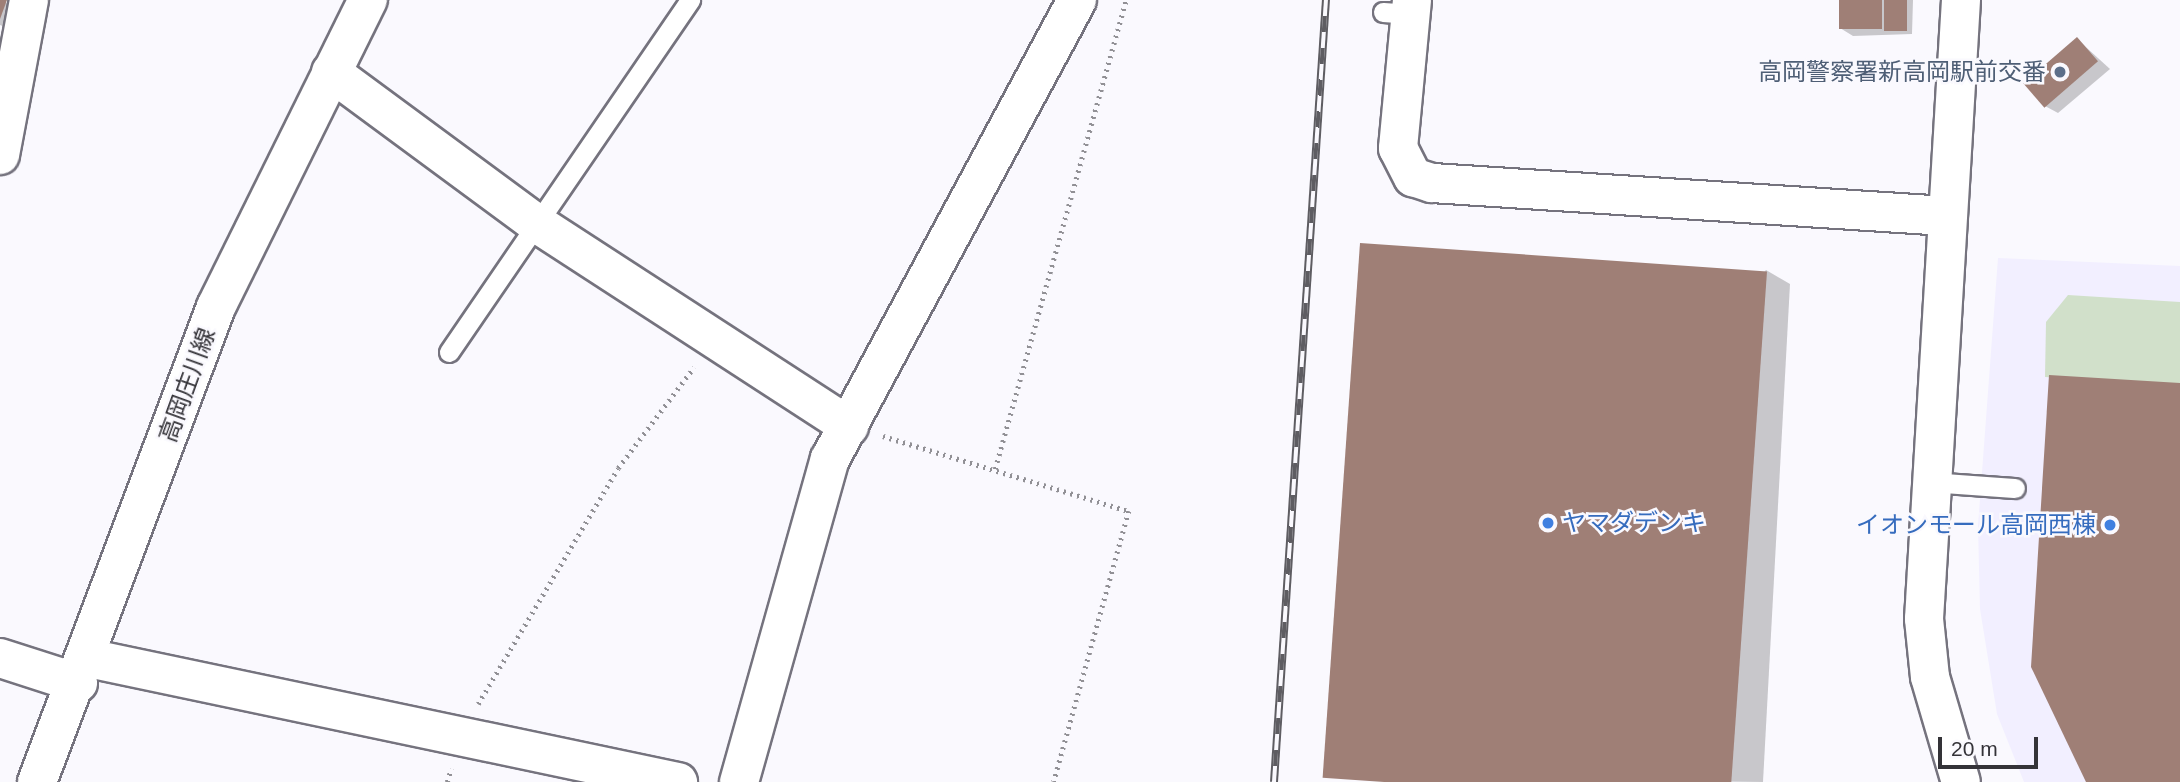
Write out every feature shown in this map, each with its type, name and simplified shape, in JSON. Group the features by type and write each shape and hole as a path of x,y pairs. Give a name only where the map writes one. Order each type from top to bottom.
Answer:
{"street":[{"path":"0,155 29,0"},
{"name":"高岡庄川線","path":"37,782 83,671 216,307 368,0"},
{"path":"739,782 830,459 1077,0"},
{"path":"1961,0 1929,482 1924,619 1930,677 1961,782"},
{"path":"1402,9 1398,148 1413,177 1432,183 1946,216"},
{"path":"331,72 533,221 849,426"},
{"path":"0,658 257,697 461,732 678,782"}],"lane":[{"path":"449,352 533,221 690,0"},
{"path":"1929,482 2015,488"}],"path":[{"path":"995,469 1126,0"},
{"path":"447,782 461,732 618,468 715,338"},
{"path":"849,426 1129,511 1054,782"}],"shaded area":[{"path":"1998,258 2180,266 2180,782 2024,782 1997,714 1980,609 1978,526"}],"green space":[{"path":"2068,295 2180,302 2180,386 2045,377 2046,322"}],"building":[{"path":"0,0 7,0 0,19"},
{"path":"1839,0 1882,0 1882,29 1839,29"},
{"path":"1884,0 1907,0 1907,31 1884,31"},
{"name":"高岡警察署新高岡駅前交番","path":"2077,37 2098,61 2044,108 2023,84"},
{"name":"ヤマダデンキ","path":"1360,243 1767,271 1731,782 1384,782 1323,778"},
{"name":"イオンモール高岡西棟","path":"2049,375 2180,383 2180,782 2086,782 2031,667"}],"railway":[{"path":"1274,782 1326,0"}],"place":[{"name":"高岡警察署新高岡駅前交番","path":"2060,72"},
{"name":"ヤマダデンキ","path":"1548,523"},
{"name":"イオンモール高岡西棟","path":"2110,525"}]}
